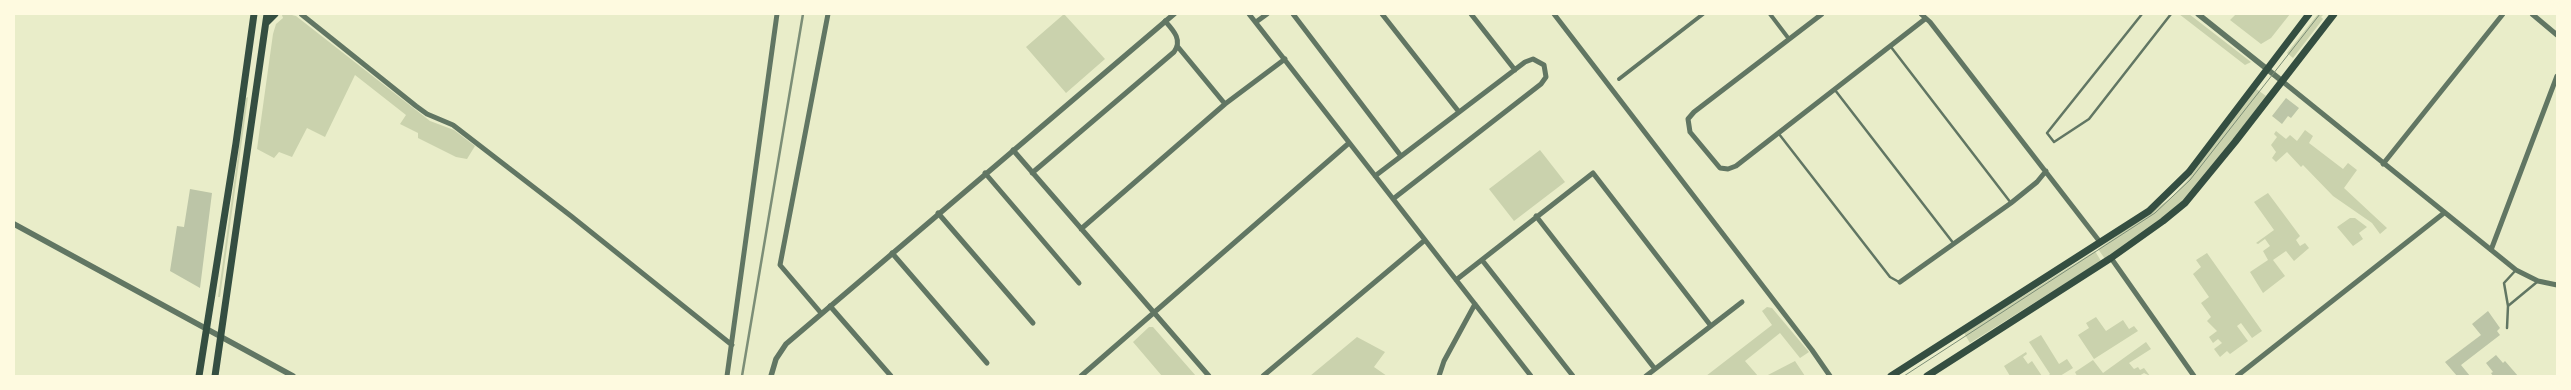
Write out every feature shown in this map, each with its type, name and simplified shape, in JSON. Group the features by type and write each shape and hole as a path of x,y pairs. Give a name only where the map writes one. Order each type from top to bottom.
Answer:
{"main road":[{"path":"199,376 236,144 254,14"},
{"path":"215,376 267,14"},
{"path":"265,23 275,14"},
{"path":"1891,376 2149,211 2182,180 2309,14"},
{"path":"1926,376 2110,258 2163,221 2185,203 2334,14"}],"street":[{"path":"301,14 416,106 427,114 453,125 564,210 732,344"},
{"path":"727,376 777,14"},
{"path":"821,313 780,266 828,14"},
{"path":"771,376 780,353 786,344 1174,14"},
{"path":"1249,14 1531,376"},
{"path":"1256,22 1267,14"},
{"path":"1293,14 1401,156"},
{"path":"1382,14 1459,112"},
{"path":"1472,14 1515,70"},
{"path":"1554,14 1830,376"},
{"path":"1619,79 1703,14"},
{"path":"1770,14 1789,39"},
{"path":"1822,14 1694,112 1688,119 1690,132 1720,168 1728,169 1736,166 1925,19"},
{"path":"1921,14 1930,22 2100,242"},
{"path":"2198,14 2516,270 2538,281 2557,284"},
{"path":"2383,164 2503,14"},
{"path":"2532,14 2557,35"},
{"path":"1165,20 1177,36 1178,47 1225,104"},
{"path":"1032,173 1178,47"},
{"path":"1081,229 1225,104 1284,59"},
{"path":"1375,176 1528,60 1537,60 1546,68 1546,77 1541,84 1393,199"},
{"path":"2491,250 2557,76"},
{"path":"1081,376 1350,143"},
{"path":"1013,150 1209,376"},
{"path":"1900,282 2011,203 2046,171"},
{"path":"985,173 1079,283"},
{"path":"1456,280 1593,173 1711,326"},
{"path":"938,213 1033,323"},
{"path":"2237,376 2444,213"},
{"path":"1536,216 1655,369"},
{"path":"14,224 293,376"},
{"path":"1263,376 1425,240"},
{"path":"892,253 987,362"},
{"path":"2110,258 2194,376"},
{"path":"1482,260 1573,376"},
{"path":"1646,376 1742,302"},
{"path":"1439,376 1444,361 1475,304"},
{"path":"830,306 891,376"}],"lane":[{"path":"2142,14 2047,133 2054,142 2089,120 2171,14"},
{"path":"1890,46 2011,203"},
{"path":"1834,88 1954,245"},
{"path":"1778,132 1890,277 1900,282"},
{"path":"2507,328 2508,306 2504,282 2516,270"},
{"path":"2508,306 2538,281"}],"green space":[{"path":"1064,14 1105,59 1066,93 1026,47"},
{"path":"2179,14 2189,14 2251,62 2245,65"},
{"path":"2236,14 2290,14 2271,38 2261,44 2230,20"},
{"path":"2318,14 2324,14 2321,17 2323,19 2293,58 2287,53"},
{"path":"282,15 296,16 430,121 454,130 475,146 467,159 456,157 418,138 418,133 400,124 406,115 355,75 325,137 307,128 292,157 279,152 274,158 257,149 273,34 276,24 283,18"},
{"path":"2255,88 2266,96 2197,188 2179,207 2105,259 2098,249 2171,198 2187,181"},
{"path":"248,97 220,297 218,297 246,98"},
{"path":"2305,130 2313,136 2309,143 2343,169 2348,163 2357,170 2344,188 2387,228 2380,234 2372,223 2333,196 2303,165 2301,167 2287,152 2276,162 2272,158 2276,152 2271,145 2277,137 2274,134 2276,131 2286,139 2290,135 2297,141"},
{"path":"1540,150 1565,182 1514,221 1489,189"},
{"path":"2268,193 2300,236 2296,240 2300,246 2305,243 2309,248 2294,261 2286,251 2273,260 2285,276 2263,293 2250,272 2268,260 2263,251 2270,246 2265,239 2258,244 2256,243 2274,230 2254,202"},
{"path":"2350,218 2355,218 2367,227 2359,233 2363,239 2353,246 2337,227"},
{"path":"2095,251 2101,261 1970,343 1964,333"},
{"path":"2207,253 2262,331 2252,338 2241,323 2237,326 2248,341 2230,354 2227,351 2220,357 2214,349 2222,343 2218,339 2213,343 2209,337 2217,331 2207,321 2211,317 2201,303 2209,297 2193,274 2201,267 2196,260"},
{"path":"1767,307 1772,308 1809,352 1800,358 1780,333 1745,361 1758,376 1706,376 1772,325 1762,311"},
{"path":"2096,317 2106,331 2123,320 2129,329 2134,326 2138,331 2094,359 2078,335 2089,328 2086,323"},
{"path":"1149,327 1153,327 1196,376 1162,376 1133,342"},
{"path":"2041,335 2059,364 2067,359 2073,368 2060,376 2048,376 2050,374 2029,342"},
{"path":"1357,337 1385,352 1374,367 1387,376 1310,376"},
{"path":"2146,342 2151,349 2129,363 2134,369 2138,367 2140,370 2144,368 2150,376 2144,373 2139,376 2077,376 2075,372 2093,360 2103,373"},
{"path":"2026,352 2027,354 2023,357 2028,364 2032,361 2042,376 2010,376 2004,366"},
{"path":"1795,361 1805,376 1766,376"}],"building":[{"path":"2286,98 2299,108 2291,118 2288,116 2282,124 2272,116"},
{"path":"190,189 212,193 200,288 170,271 177,226 184,227"},
{"path":"2488,311 2500,328 2497,331 2500,335 2461,365 2470,376 2457,376 2445,362 2481,335 2472,324"},
{"path":"2496,355 2503,363 2505,361 2518,376 2493,376 2491,373 2493,372 2486,363"}],"tram line":[{"path":"1904,376 2155,213 2190,180 2320,14"}],"railway":[{"path":"742,376 803,14"}]}
